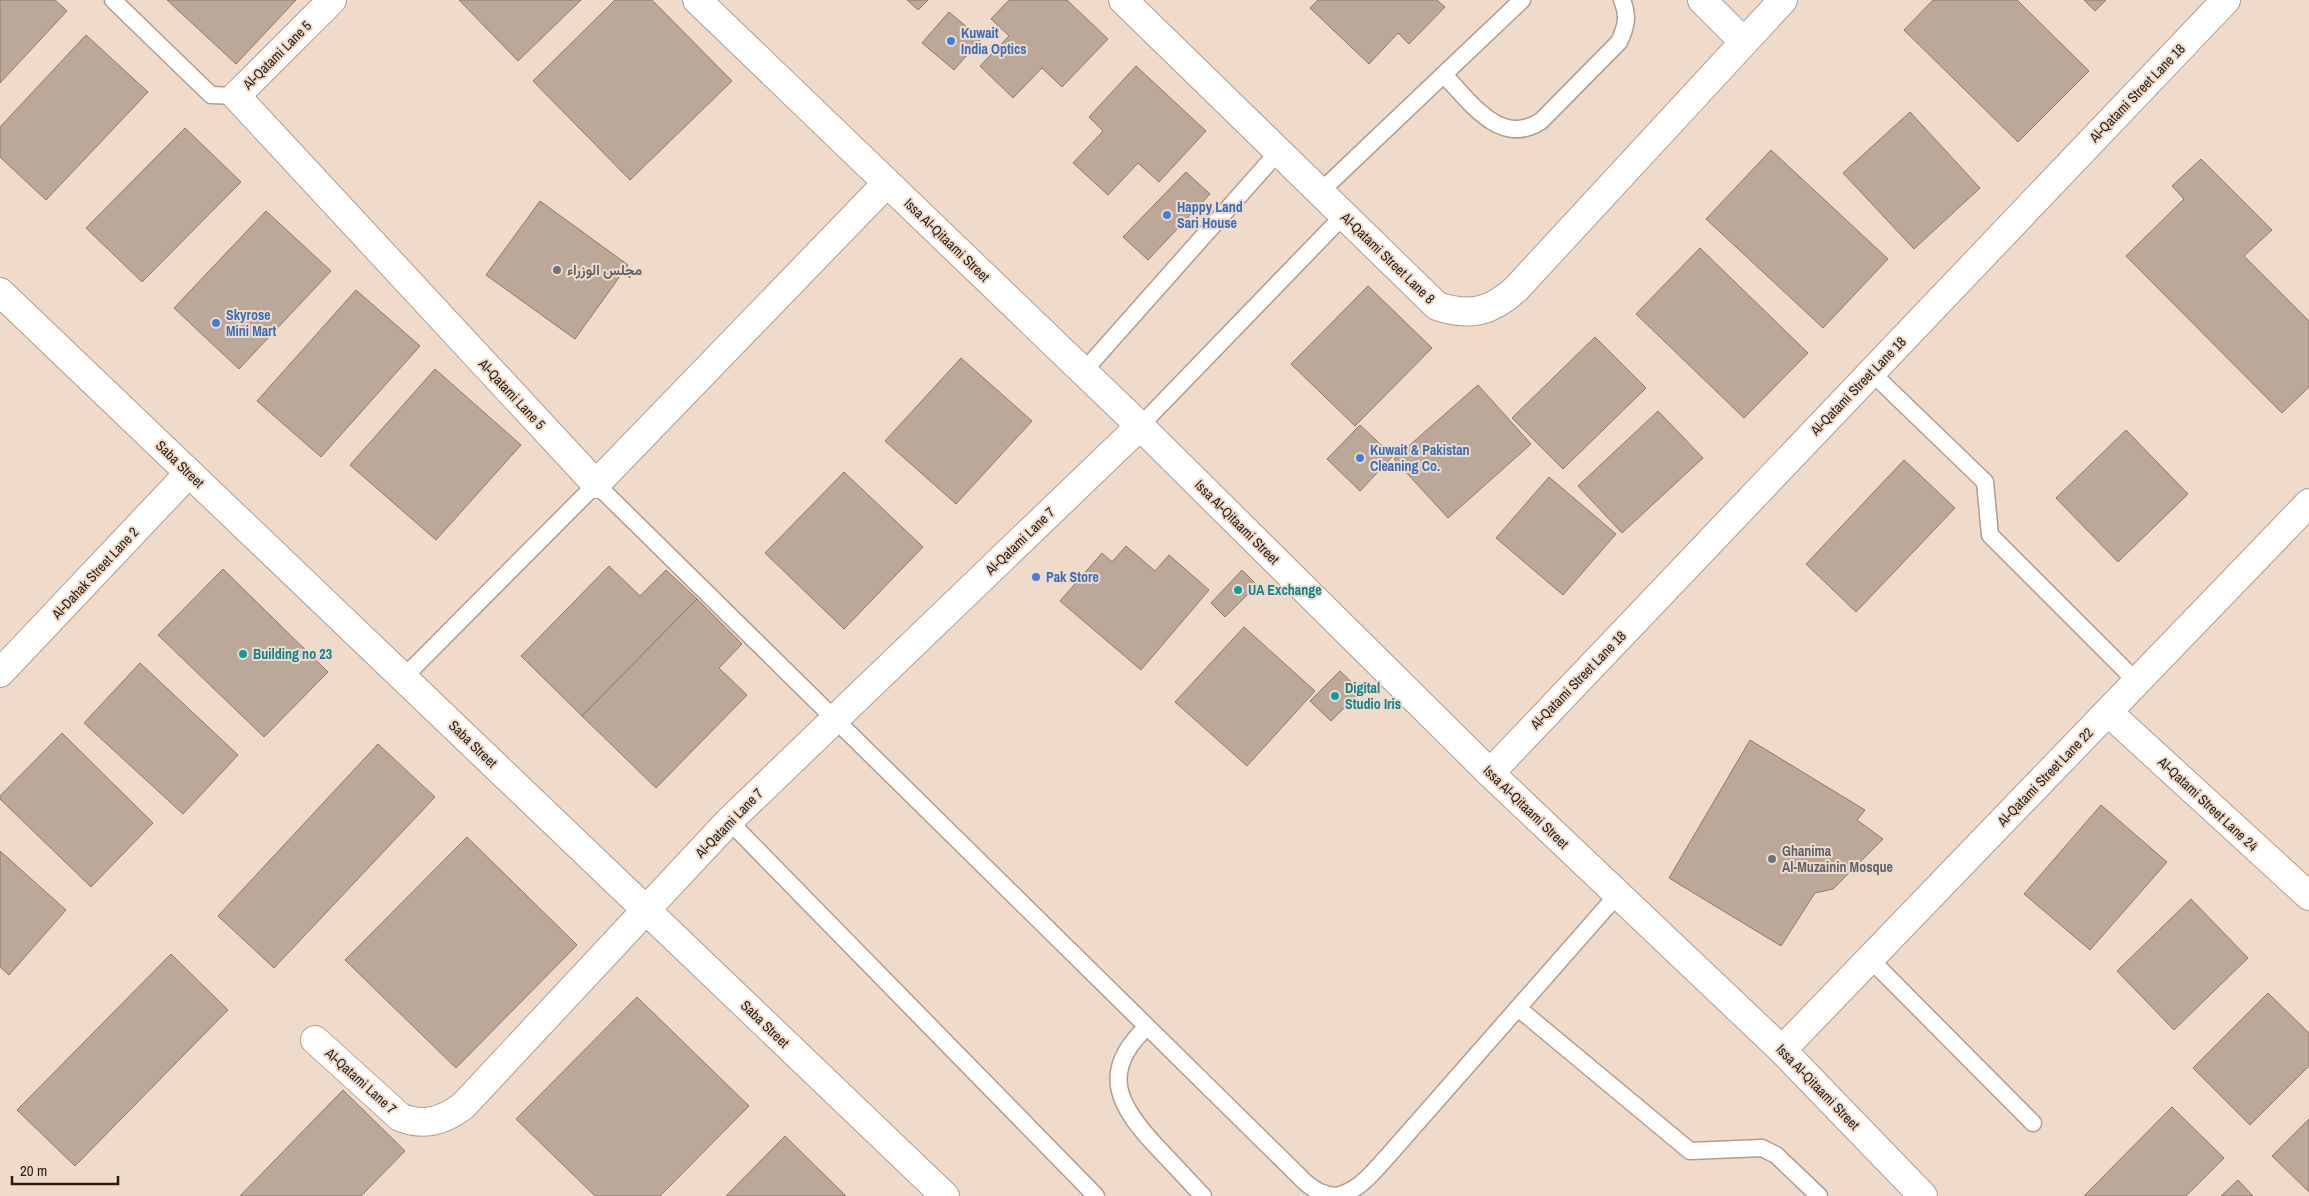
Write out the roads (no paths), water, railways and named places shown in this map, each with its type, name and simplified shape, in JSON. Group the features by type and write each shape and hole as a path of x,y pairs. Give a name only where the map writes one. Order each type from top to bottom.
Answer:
{"street":[{"name":"Al-Qatami Lane 5","path":"332,0 236,96 596,484"},
{"name":"Issa Al-Qitaami Street","path":"696,0 1140,426 1490,773 1782,1050 1923,1196"},
{"name":"Al-Qatami Street Lane 8","path":"1123,0 1437,306 1454,312 1471,312 1488,308 1504,300 1784,0"},
{"path":"1702,0 1744,42"},
{"name":"Al-Qatami Street Lane 18","path":"1490,773 2226,0"},
{"path":"596,484 887,183"},
{"name":"Saba Street","path":"0,292 946,1196"},
{"name":"Al-Qatami Lane 7","path":"315,1040 400,1117 412,1122 440,1120 463,1106 729,821 1140,426"},
{"name":"Al-Dahak Street Lane 2","path":"0,674 189,472"},
{"name":"Al-Qatami Street Lane 22","path":"1782,1050 2309,503"},
{"name":"Al-Qatami Street Lane 24","path":"2108,712 2309,896"}],"lane":[{"path":"113,0 210,95 236,96"},
{"path":"1320,192 1522,0"},
{"path":"1444,75 1496,125 1514,130 1533,127 1619,42 1626,26 1625,8 1622,0"},
{"path":"1083,372 1278,151"},
{"path":"1140,426 1344,215"},
{"path":"1872,372 1985,482 1990,535 2136,682"},
{"path":"403,678 596,484 1147,1026 1305,1189 1320,1193 1337,1196 1351,1193 1362,1184 1618,894"},
{"path":"729,821 1096,1196"},
{"path":"1870,959 2033,1123"},
{"path":"1518,1008 1690,1150 1762,1148 1776,1154 1819,1196"},
{"path":"1147,1026 1134,1039 1124,1055 1119,1073 1120,1091 1125,1109 1135,1124 1203,1196"}],"place":[{"name":"Kuwait India Optics","path":"951,41"},
{"name":"Happy Land Sari House","path":"1167,215"},
{"name":"مجلس الوزراء","path":"557,270"},
{"name":"Skyrose Mini Mart","path":"216,323"},
{"name":"Kuwait & Pakistan Cleaning Co.","path":"1360,458"},
{"name":"Pak Store","path":"1036,577"},
{"name":"UA Exchange","path":"1238,590"},
{"name":"Building no 23","path":"243,654"},
{"name":"Digital Studio Iris","path":"1335,696"},
{"name":"Ghanima Al-Muzainin Mosque","path":"1772,859"}]}
